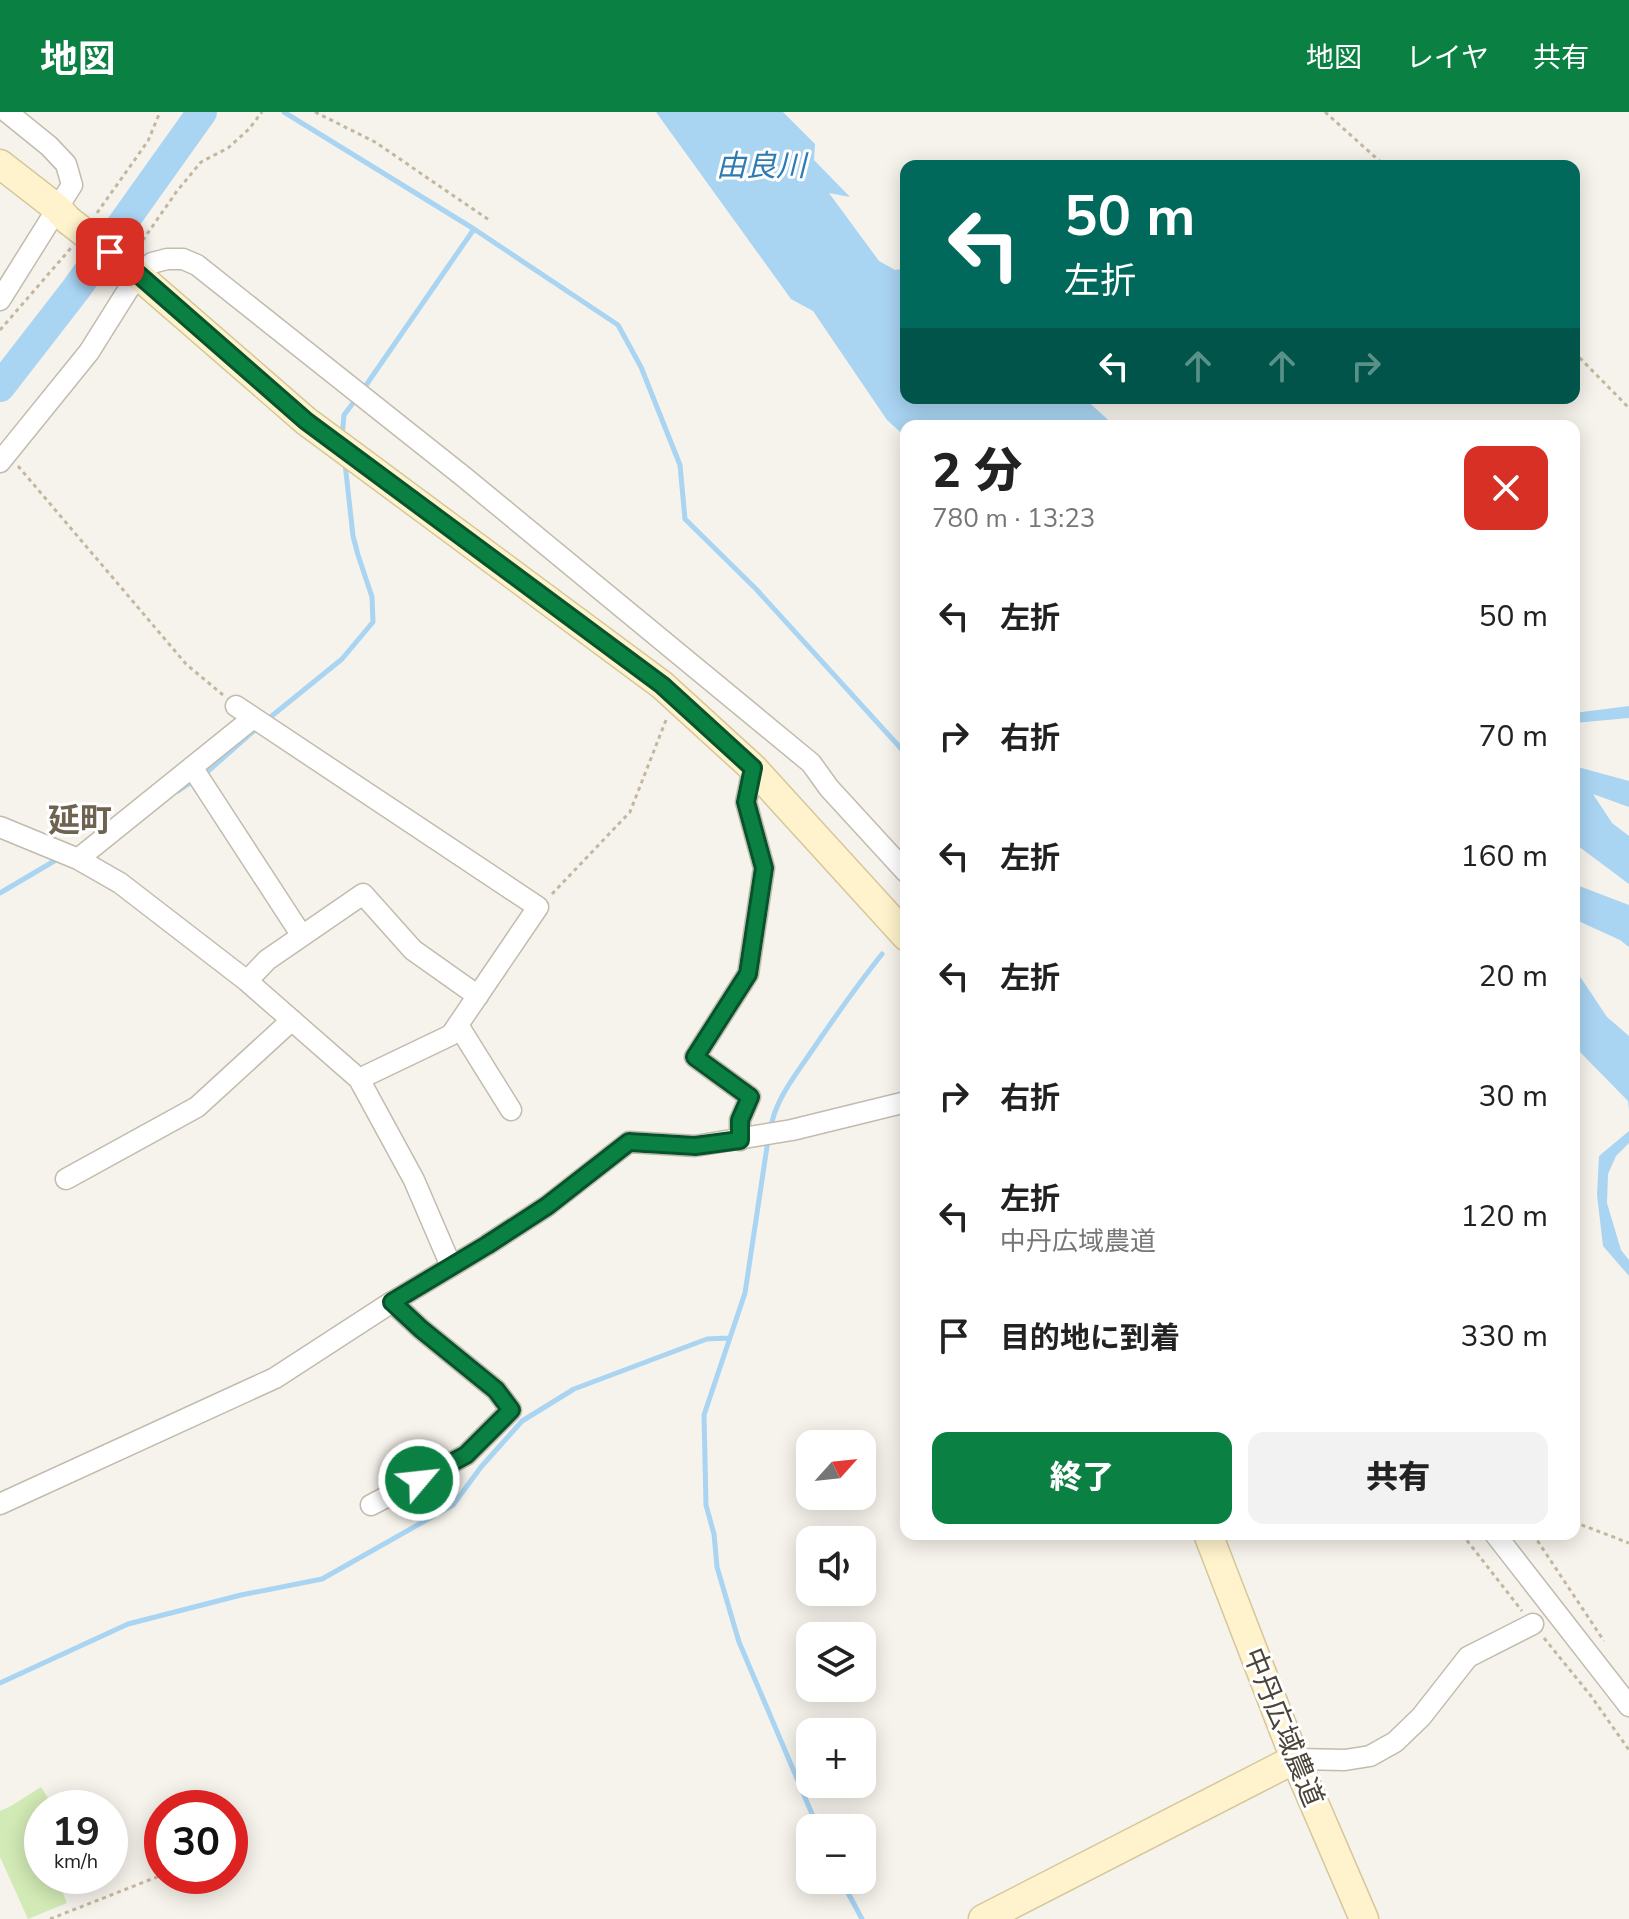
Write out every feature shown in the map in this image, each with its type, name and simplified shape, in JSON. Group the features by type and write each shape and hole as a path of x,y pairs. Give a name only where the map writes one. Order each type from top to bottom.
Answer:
{"street":[{"path":"0,300 63,214 72,185 66,164 7,112"},
{"path":"0,164 63,214 136,264 306,421 662,685 753,768 900,929"},
{"path":"136,264 183,259 197,265 464,477 811,763 829,788 900,865"},
{"path":"3,454 89,352 136,264"},
{"path":"78,859 192,767 245,712 538,907 451,1035 359,1079"},
{"path":"192,767 302,936"},
{"path":"748,1138 740,1120 750,1097 695,1057 748,974 764,868 746,802 753,768"},
{"path":"0,827 78,859 120,883 247,981 359,1079 414,1180 451,1266"},
{"path":"247,981 267,960 363,894 413,950 478,996"},
{"path":"66,1179 197,1107 292,1020"},
{"path":"458,1025 511,1110"},
{"path":"0,1504 275,1378 547,1206 629,1142 695,1146 792,1130 900,1103"},
{"path":"371,1505 466,1455 511,1410 496,1390 392,1302"},
{"name":"中丹広域農道","path":"1210,1540 1295,1759 1364,1919"},
{"path":"1500,1540 1629,1706"},
{"path":"983,1919 1295,1759 1345,1760 1370,1756 1395,1742 1421,1717 1468,1657 1533,1624"}],"path":[{"path":"136,264 177,191 201,162 228,148 262,112"},
{"path":"315,112 375,142 489,220"},
{"path":"1325,112 1378,160"},
{"path":"1580,358 1629,408"},
{"path":"3,454 186,664 245,712"},
{"path":"538,907 630,812 677,699"},
{"path":"1580,1524 1629,1543"},
{"path":"1467,1540 1591,1696 1629,1750"},
{"path":"50,1919 144,1882"}],"green space":[{"path":"24,1798 24,1894 63,1894 67,1903 28,1919 0,1857 0,1811"}],"water":[{"name":"由良川","path":"656,112 783,112 815,144 814,160 850,197 829,193 879,261 895,270 900,269 900,404 1091,404 1108,420 900,420 900,432 887,420 813,311 791,299"},
{"path":"1629,706 1629,718 1580,722 1580,712"},
{"path":"1580,768 1629,781 1629,807 1593,794 1612,823 1629,836 1629,884 1580,847"},
{"path":"1580,886 1629,905 1629,947 1580,922"},
{"path":"1580,976 1607,1017 1629,1036 1629,1110 1628,1101 1580,1052"},
{"path":"1629,1131 1629,1143 1616,1156 1608,1174 1607,1203 1621,1250 1629,1260 1629,1276 1603,1246 1597,1195 1599,1156"}],"waterway":[{"path":"0,387 76,289 202,112"},
{"path":"284,112 474,229 618,325 641,367 680,465 685,519 756,589 900,747"},
{"path":"362,391 474,229"},
{"path":"342,437 344,415 356,399"},
{"path":"268,719 342,659 373,622 372,597 353,536 345,463"},
{"path":"205,774 257,728"},
{"path":"178,791 196,779"},
{"path":"0,893 61,857"},
{"path":"771,1127 791,1081 882,954"},
{"path":"768,1140 745,1293 704,1415 706,1505 714,1534 717,1567 739,1642 812,1814"},
{"path":"0,1683 128,1624 241,1595 322,1579 453,1505 481,1467 522,1421 574,1389 707,1339 729,1338"},
{"path":"849,1894 862,1919"}],"district":[{"name":"延町","path":"80,820"}],"route":[{"path":"110,252 306,421 662,685 753,768 746,802 764,868 748,974 695,1057 750,1097 740,1120 740,1140 695,1146 629,1142 547,1206 392,1302 496,1390 511,1410 466,1455 419,1480"}]}
